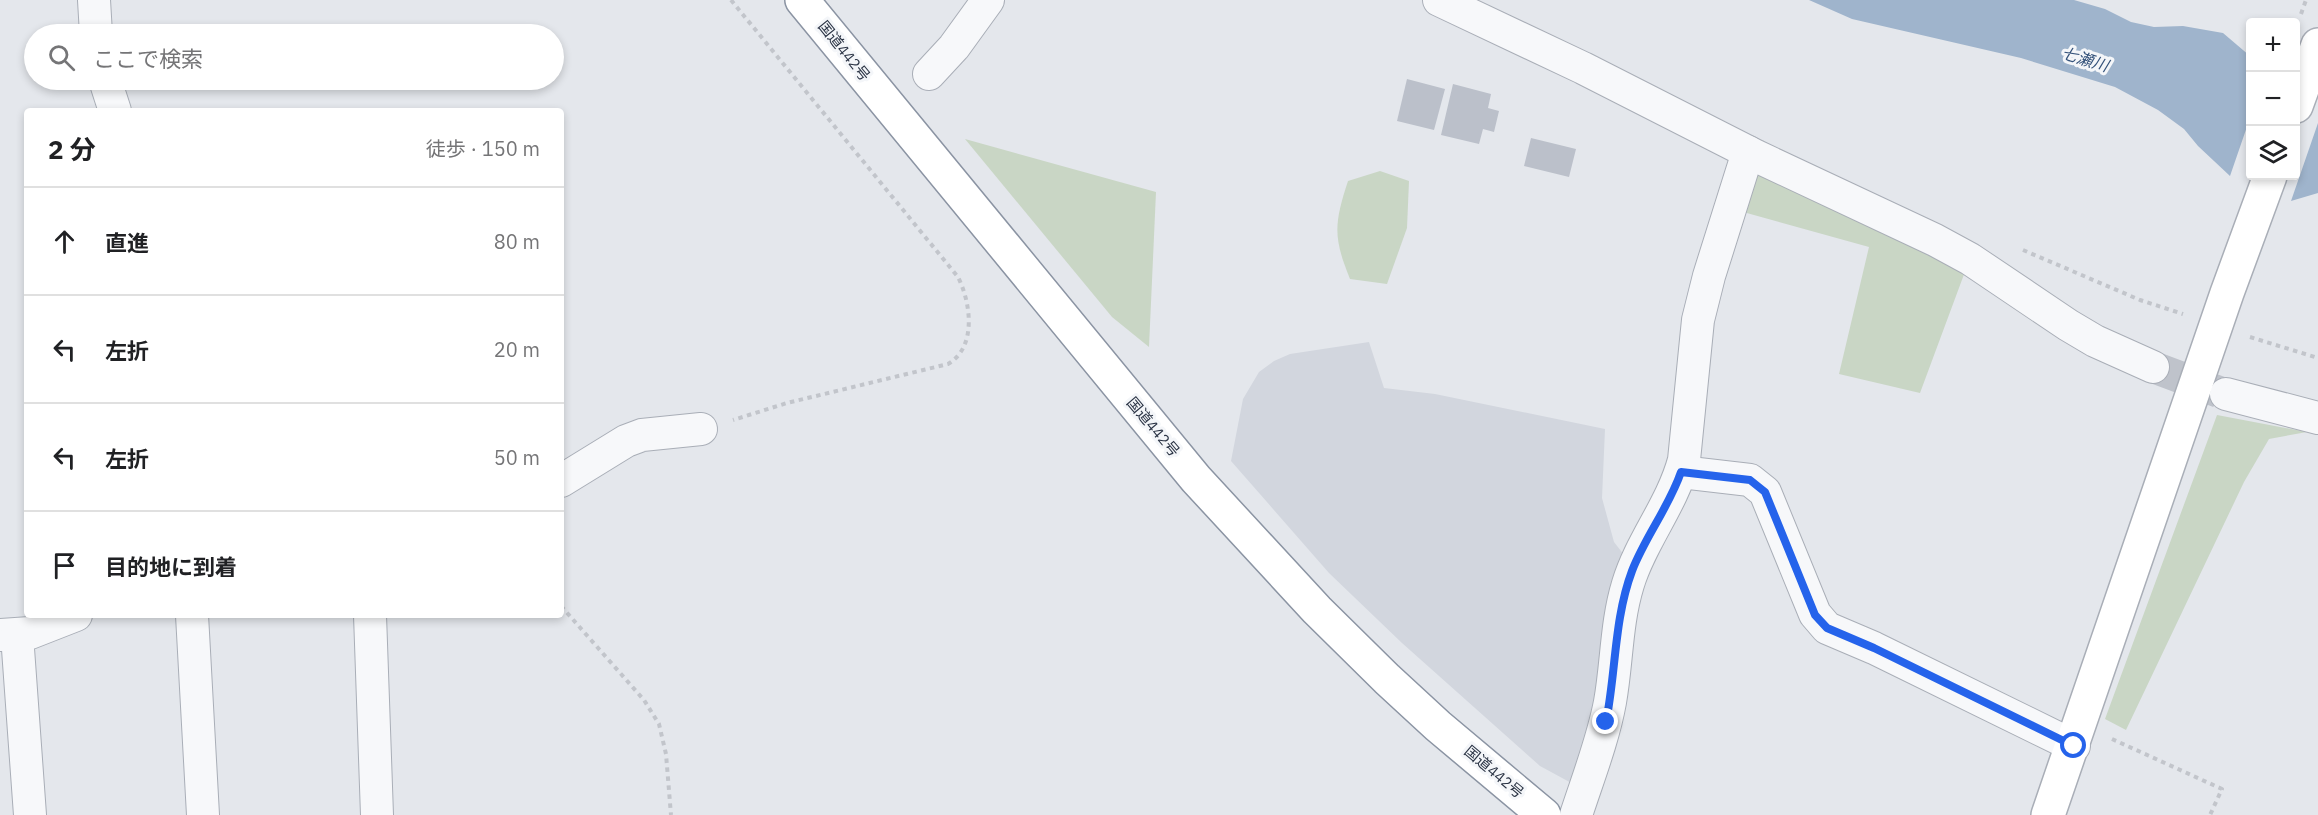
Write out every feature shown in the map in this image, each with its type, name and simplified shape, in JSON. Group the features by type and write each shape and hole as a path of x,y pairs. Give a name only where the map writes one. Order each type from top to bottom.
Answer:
{"main road":[{"name":"国道442号","path":"802,0 1196,479 1310,602 1388,679 1438,726 1544,815"},
{"path":"2300,93 2318,45"},
{"path":"2048,815 2088,740 2227,293 2269,180"}],"street":[{"path":"94,0 95,24"},
{"path":"929,74 954,47 988,0"},
{"path":"1439,0 1583,68 1748,152 1935,240 1970,259 2077,330 2153,366"},
{"path":"108,90 114,108"},
{"path":"1576,815 1606,722 1618,629 1632,572 1681,472 1690,424 1698,320 1709,276 1748,152"},
{"path":"2226,394 2318,418"},
{"path":"564,479 626,441 642,435 701,429"},
{"path":"1681,472 1750,480 1765,492 1815,615 1827,628 2088,740"},
{"path":"30,815 9,635 48,628 70,618"},
{"path":"192,618 203,815"},
{"path":"370,618 377,815"}],"path":[{"path":"701,429 787,403 948,364 958,358 968,335 967,302 958,277 731,0"},
{"path":"564,609 644,700 659,724 666,754 672,815"},
{"path":"2088,740 2222,789 2210,815"}],"shaded area":[{"path":"1369,342 1384,388 1435,394 1605,429 1602,498 1614,542 1628,560 1605,676 1575,785 1540,766 1402,643 1329,573 1231,461 1243,399 1259,372 1274,361 1290,354"}],"green space":[{"path":"965,139 1156,192 1149,347 1112,317"},
{"path":"1380,171 1409,181 1407,228 1387,284 1350,279 1338,241 1337,230 1348,181"},
{"path":"1758,172 1966,269 1920,393 1839,374 1869,247 1736,210"},
{"path":"2217,415 2307,432 2269,439 2244,482 2126,730 2105,719"}],"water":[{"name":"七瀬川","path":"1809,0 2074,0 2105,9 2131,22 2154,27 2183,26 2223,33 2246,53 2246,130 2230,176 2198,146 2184,129 2158,110 2115,87 2021,58 1852,19"},
{"path":"2318,123 2318,193 2291,201"}],"building":[{"path":"1407,79 1445,89 1434,130 1397,121"},
{"path":"1453,84 1491,94 1488,108 1499,111 1494,132 1483,129 1479,144 1441,135"},
{"path":"1531,138 1576,149 1569,177 1524,166"}],"tunnel":[{"path":"2153,367 2219,392"}],"route":[{"path":"1606,722 1613,686 1618,629 1627,586 1637,560 1681,472 1756,482 1769,499 1815,615 1827,628 1874,648 2074,746"}]}
